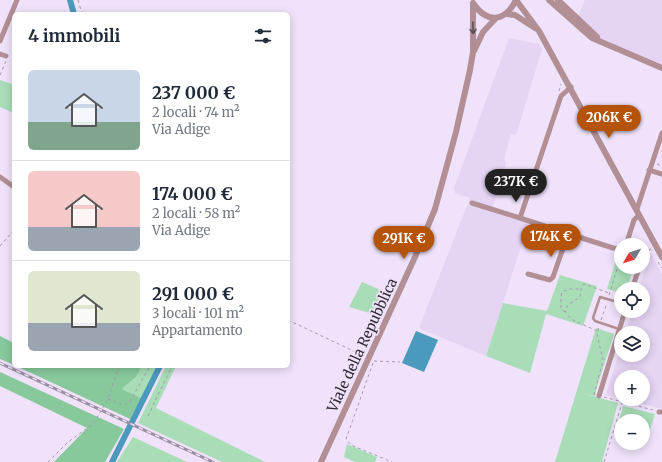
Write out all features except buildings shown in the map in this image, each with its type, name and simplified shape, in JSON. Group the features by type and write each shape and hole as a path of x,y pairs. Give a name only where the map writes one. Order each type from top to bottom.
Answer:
{"street":[{"path":"0,41 16,0"},
{"path":"507,14 516,0 539,31 571,87 662,257"},
{"path":"549,0 587,35 662,68"},
{"path":"558,0 603,42"},
{"path":"472,2 484,16 496,18 507,14 515,15 539,31"},
{"name":"Viale della Repubblica","path":"321,462 406,277 435,209 456,132 473,52 472,2"},
{"name":"Viale della Repubblica","path":"473,52 484,32 496,18"},
{"path":"0,54 6,56"},
{"path":"520,218 561,96 571,87"},
{"path":"628,238 638,212 649,170 662,133"},
{"path":"649,170 662,174"},
{"path":"0,177 12,186"},
{"path":"472,203 614,248"},
{"path":"528,274 550,280 553,277 568,234"},
{"path":"598,396 614,345"}],"lane":[{"path":"614,301 600,298 593,318 594,321 614,327"}],"path":[{"path":"78,0 81,12"},
{"path":"0,75 6,56"},
{"path":"0,246 12,232"},
{"path":"614,400 593,394 603,360 598,332 616,274"},
{"path":"566,313 568,305 580,297 581,289 584,284 610,293"},
{"path":"581,289 569,289 562,292 560,304 562,310 576,322 598,332"},
{"path":"373,361 400,362"},
{"path":"48,462 68,442 93,424 108,399 119,368"},
{"path":"108,399 123,405 129,403 149,368"},
{"path":"148,416 171,368"},
{"path":"604,462 621,406"},
{"path":"637,406 660,412"}],"shaded area":[{"path":"585,0 662,0 662,61 659,67 603,42 577,19"},
{"path":"509,38 539,44 542,49 516,135 511,134 504,159 506,163 492,209 529,221 486,356 419,328 470,198 455,193 454,188"},
{"path":"650,252 662,274 662,409 650,406 650,370 614,370 614,397 606,395 616,362 650,362 650,326 627,326 630,318 650,318 650,282 641,282 643,274 650,274"}],"green space":[{"path":"0,80 12,84 12,112 0,107"},
{"path":"614,267 614,274 632,274 629,282 614,282 614,291 607,289"},
{"path":"560,275 597,286 583,326 546,314 530,373 486,356 503,303 547,311"},
{"path":"362,282 390,294 380,316 349,307"},
{"path":"596,328 614,334 595,396 582,393 614,402 614,406 617,406 602,462 555,462"},
{"path":"0,336 12,342 12,364 0,359"},
{"path":"20,368 141,368 136,377 122,389 141,398 130,419"},
{"path":"141,368 156,368 141,398 122,389 136,377"},
{"path":"165,368 175,368 156,408 265,462 222,462 138,423"},
{"path":"0,372 124,429 105,462 54,462 87,428 0,386"},
{"path":"623,406 655,414 650,430 650,414 621,414"},
{"path":"133,437 187,462 117,462"},
{"path":"347,444 377,457 375,462 355,462 344,457"}],"water":[{"path":"416,331 438,340 424,372 402,363"}],"waterway":[{"path":"70,0 73,12"},
{"path":"112,462 159,368"}],"railway":[{"path":"0,363 213,462"}]}
